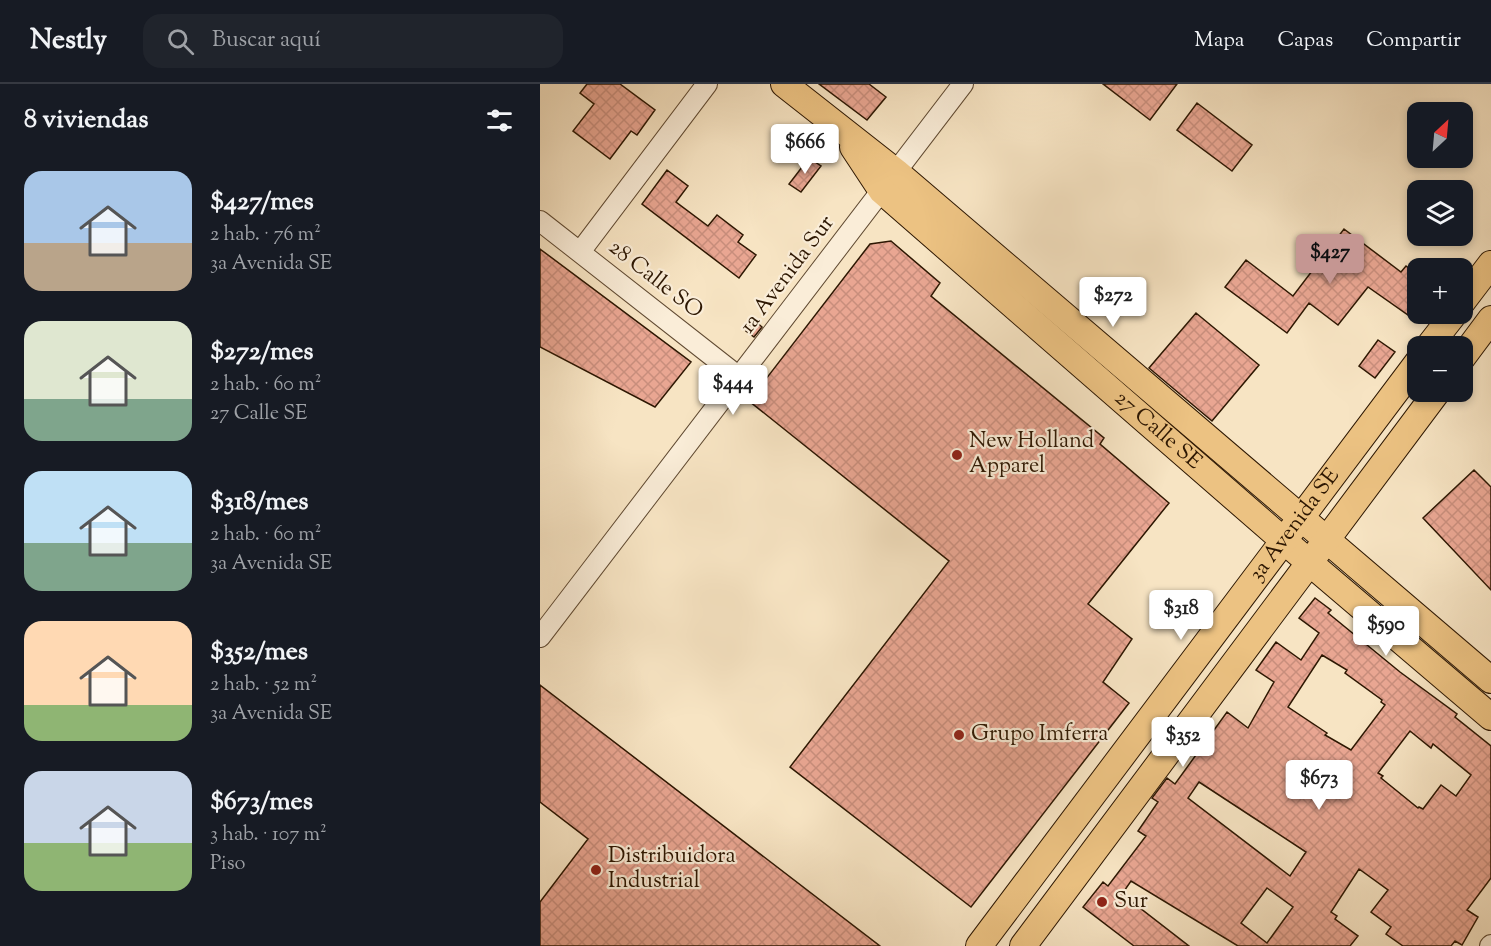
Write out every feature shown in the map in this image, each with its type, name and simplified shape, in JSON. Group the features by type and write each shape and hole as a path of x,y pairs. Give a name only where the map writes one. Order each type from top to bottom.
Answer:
{"main road":[{"name":"27 Calle SE","path":"784,84 841,129 889,182 1284,541 1491,717"},
{"name":"27 Calle SE","path":"889,182 1301,518 1491,680"},
{"path":"1473,288 1491,264"},
{"path":"1473,343 1491,319"},
{"path":"1437,336 1446,324"},
{"name":"3a Avenida SE","path":"979,946 1407,377"},
{"name":"3a Avenida SE","path":"1023,946 1430,402"}],"street":[{"path":"580,252 707,84"},
{"name":"1a Avenida Sur","path":"540,637 963,84"},
{"name":"28 Calle SO","path":"540,221 740,377"}],"building":[{"path":"587,84 620,84 655,110 637,135 631,131 610,159 573,131 594,104 580,93"},
{"path":"819,84 869,84 886,97 867,120"},
{"path":"1103,84 1177,84 1150,120"},
{"path":"1197,103 1252,145 1232,171 1177,130"},
{"path":"809,158 821,166 801,192 789,184"},
{"path":"667,170 688,186 676,202 708,226 717,215 743,235 738,242 756,255 739,278 642,204"},
{"path":"1344,229 1401,272 1407,267 1407,314 1368,287 1338,325 1309,303 1287,333 1225,287 1246,260 1293,296"},
{"path":"891,241 940,283 931,296 1104,438 1100,444 1169,503 1088,604 1132,639 1103,682 1129,703 971,907 790,767 949,561 749,401 870,244"},
{"path":"540,249 691,362 655,407 540,347"},
{"path":"1196,313 1259,365 1212,421 1149,368"},
{"path":"754,320 762,327 754,337 746,331"},
{"path":"1378,340 1395,352 1375,378 1359,366"},
{"path":"1474,470 1491,487 1491,590 1423,518"},
{"path":"1315,598 1331,610 1328,613 1400,672 1457,714 1455,717 1491,746 1491,878 1467,910 1478,917 1462,945 1455,941 1451,946 1403,946 1386,934 1391,927 1371,912 1388,890 1359,869 1331,912 1337,916 1335,919 1358,936 1350,946 1238,946 1131,881 1122,894 1189,946 1134,946 1083,907 1103,882 1108,886 1146,836 1138,831 1158,802 1152,798 1167,778 1175,784 1227,712 1248,728 1274,682 1256,670 1276,642 1301,660 1319,633 1299,618","holes":["1322,655 1347,670 1345,673 1382,700 1381,702 1385,705 1351,750 1325,735 1327,733 1288,707","1410,731 1431,748 1433,744 1471,775 1456,796 1441,785 1423,809 1418,808 1378,773","1199,782 1306,852 1290,876 1188,798","1267,888 1293,907 1267,943 1241,923"]},
{"path":"540,685 880,946 540,946 540,902 588,839 540,802"}],"place":[{"name":"New Holland Apparel","path":"957,455"},
{"name":"Grupo Imferra","path":"959,735"},
{"name":"Distribuidora Industrial","path":"596,870"},
{"name":"Sur","path":"1102,902"}]}
